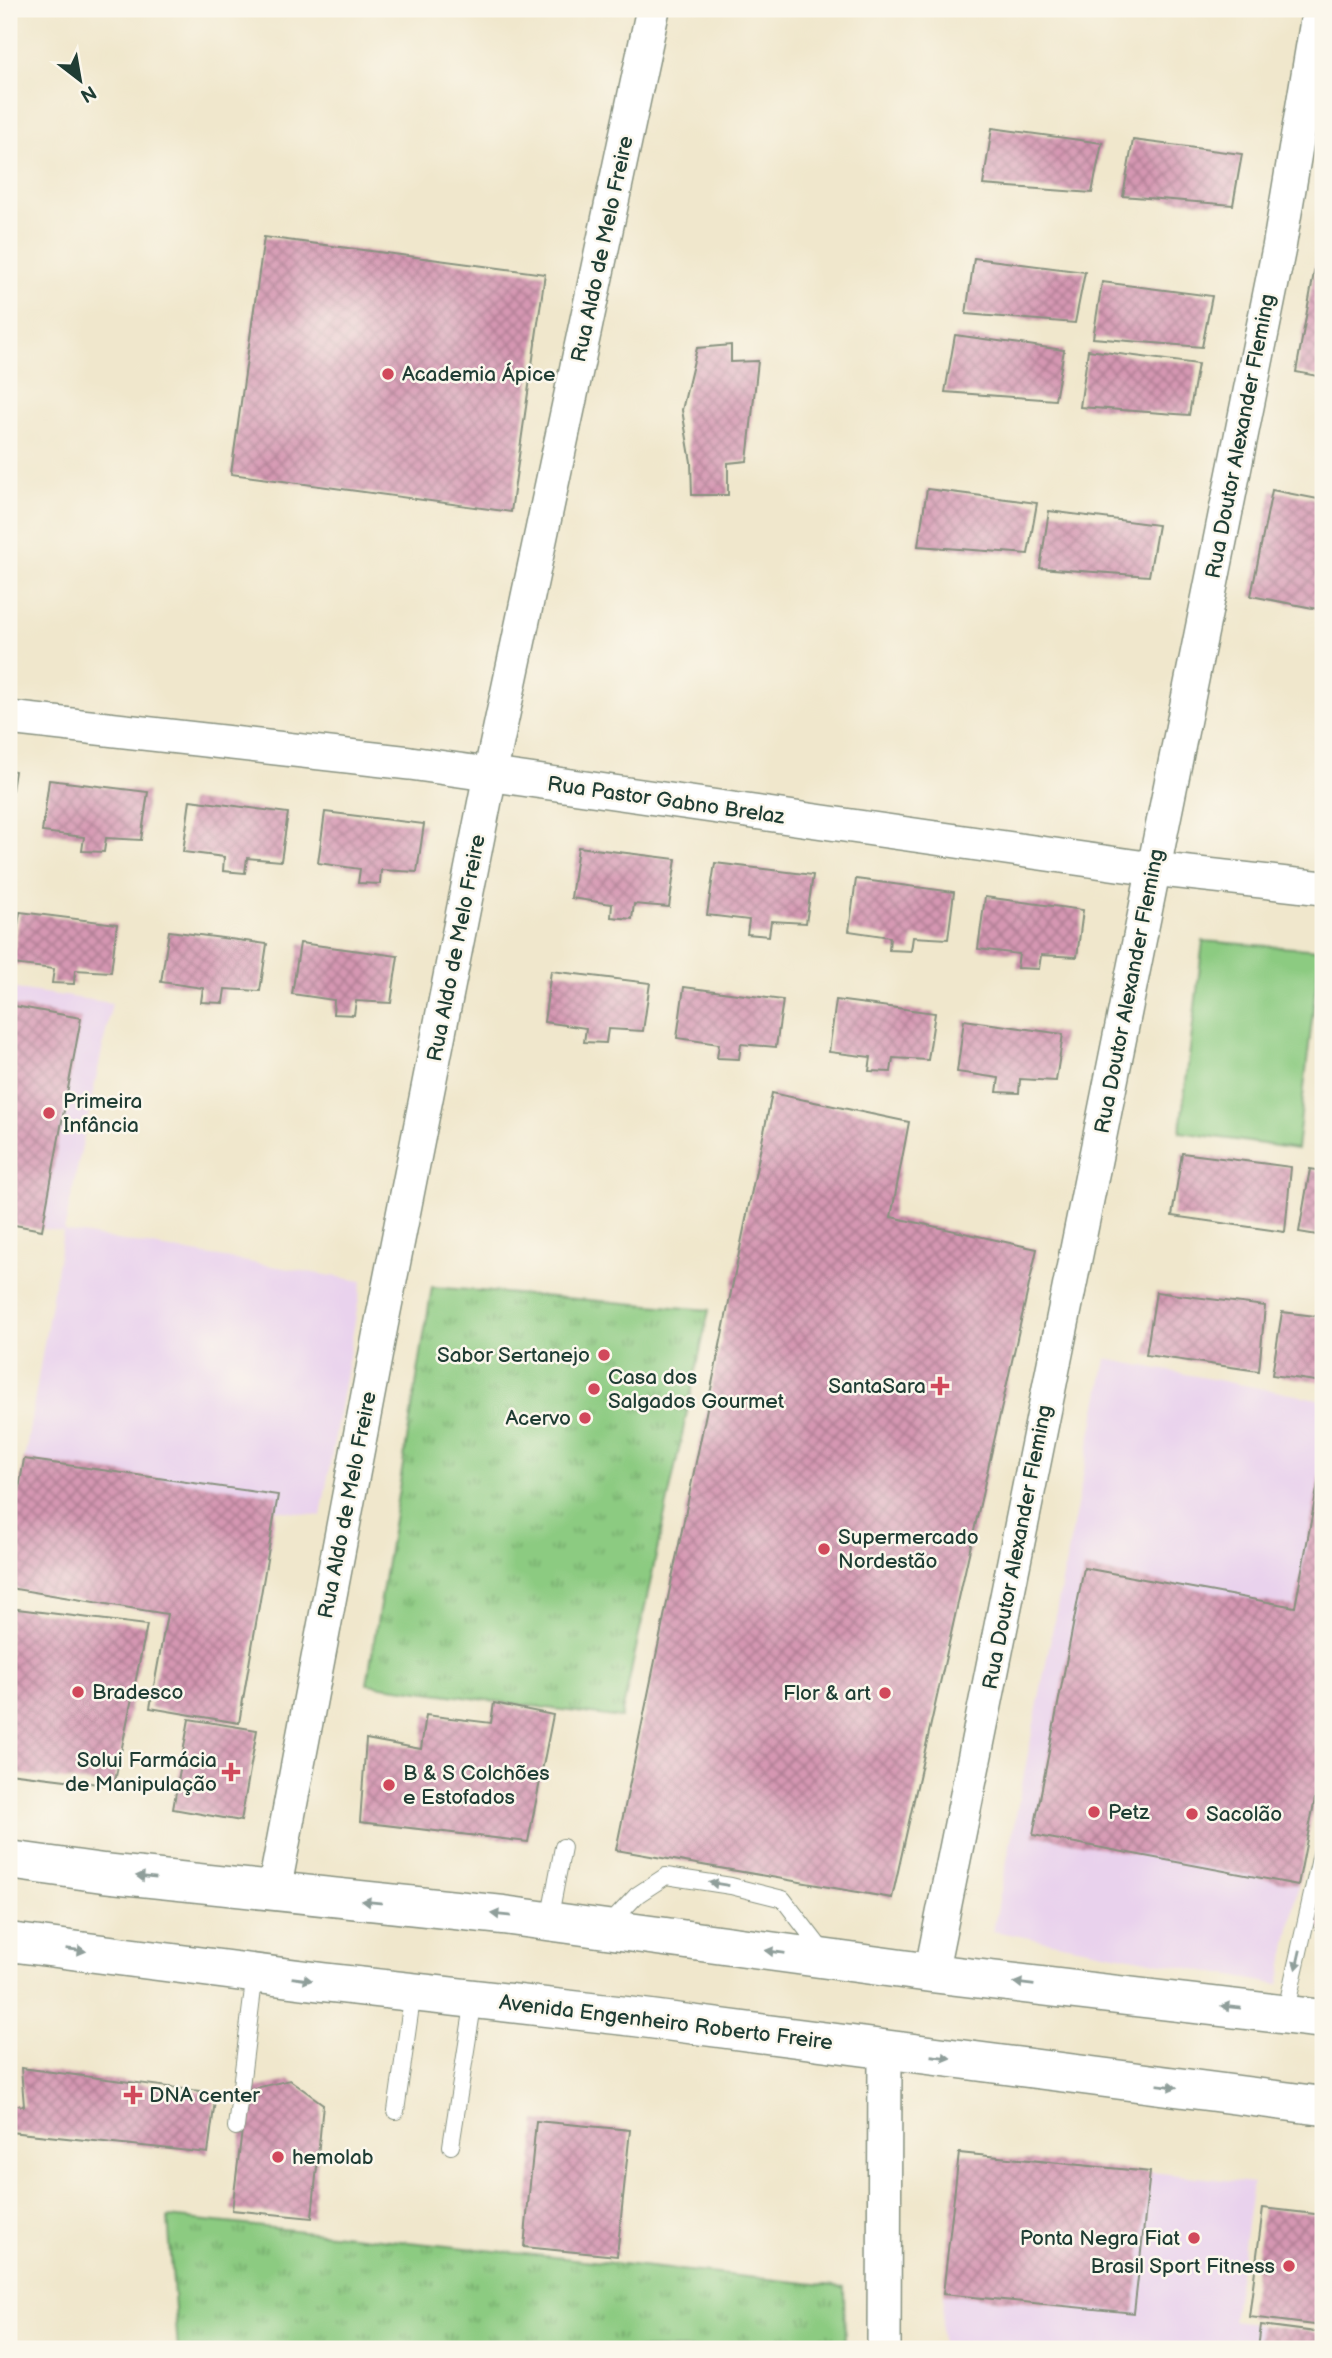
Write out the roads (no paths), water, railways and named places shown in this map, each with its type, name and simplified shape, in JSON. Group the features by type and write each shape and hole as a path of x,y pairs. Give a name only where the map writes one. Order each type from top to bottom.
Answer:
{"main road":[{"path":"9,1860 103,1873 549,1922 931,1973 1323,2019"},
{"name":"Avenida Engenheiro Roberto Freire","path":"9,1941 1323,2106"}],"street":[{"name":"Rua Aldo de Melo Freire","path":"274,1891 490,775 653,9"},
{"name":"Rua Doutor Alexander Fleming","path":"931,1973 1279,248 1318,9"},
{"name":"Rua Pastor Gabno Brelaz","path":"9,718 410,763 1153,869 1323,888"},
{"path":"884,2349 885,2049"}],"lane":[{"path":"1285,2014 1323,1845"},
{"path":"549,1922 563,1847"},
{"path":"605,1929 638,1895 666,1875 731,1886 783,1899 829,1959"},
{"path":"236,2127 255,1973"},
{"path":"396,2111 413,1992"},
{"path":"451,2146 474,1999"}],"place":[{"name":"Academia Ápice","path":"388,374"},
{"name":"Primeira Infância","path":"49,1113"},
{"name":"Sabor Sertanejo","path":"604,1355"},
{"name":"SantaSara","path":"940,1386"},
{"name":"Casa dos Salgados Gourmet","path":"594,1389"},
{"name":"Acervo","path":"585,1418"},
{"name":"Supermercado Nordestão","path":"824,1549"},
{"name":"Bradesco","path":"78,1692"},
{"name":"Flor & art","path":"885,1693"},
{"name":"Solui Farmácia de Manipulação","path":"231,1772"},
{"name":"B & S Colchões e Estofados","path":"389,1785"},
{"name":"Petz","path":"1094,1812"},
{"name":"Sacolão","path":"1192,1814"},
{"name":"DNA center","path":"133,2095"},
{"name":"hemolab","path":"278,2157"},
{"name":"Ponta Negra Fiat","path":"1194,2238"},
{"name":"Brasil Sport Fitness","path":"1289,2266"}]}
